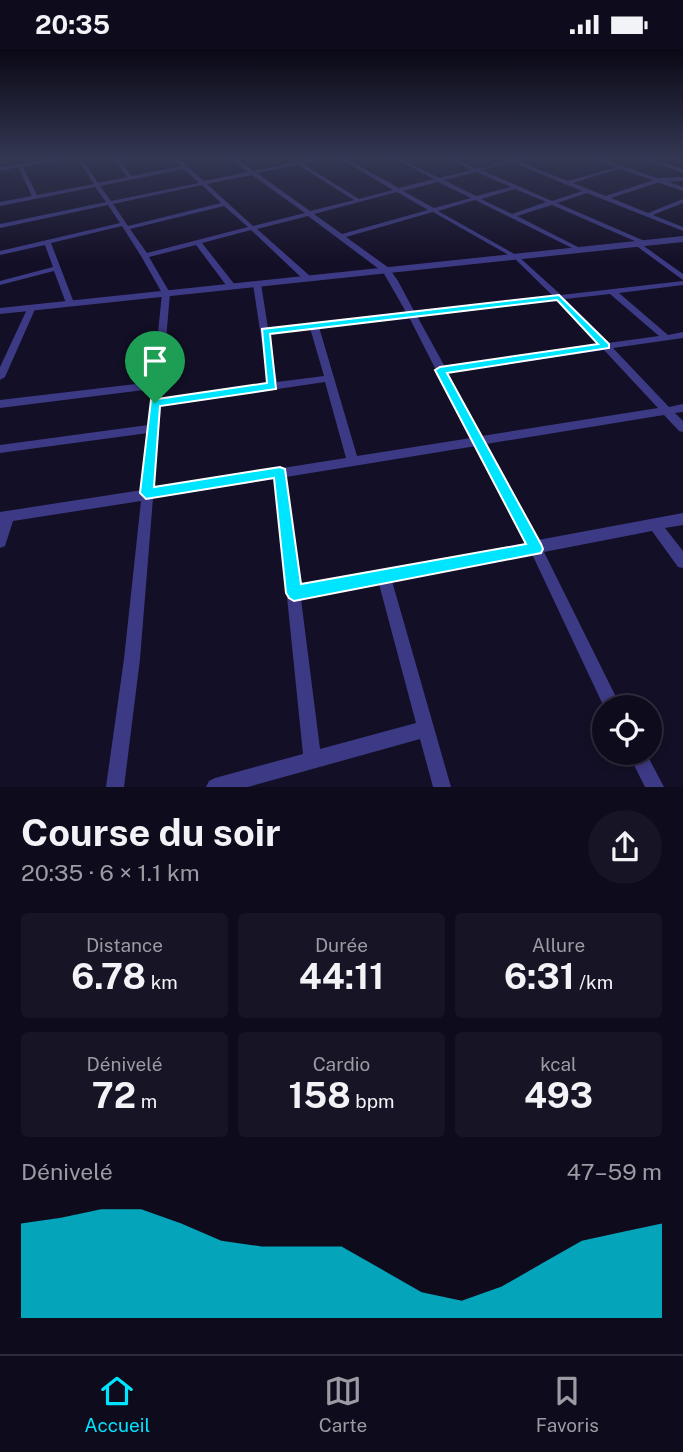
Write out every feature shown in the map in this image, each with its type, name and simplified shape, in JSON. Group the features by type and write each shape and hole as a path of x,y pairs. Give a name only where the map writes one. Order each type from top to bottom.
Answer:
{"street":[{"path":"32,192 34,197"},
{"path":"0,204 58,192"},
{"path":"101,192 145,256 166,293 132,659 115,787"},
{"path":"0,225 158,192"},
{"path":"213,192 307,278"},
{"path":"280,192 386,270 536,549 607,695"},
{"path":"345,192 359,201"},
{"path":"145,256 391,192"},
{"path":"404,192 516,257 559,297 683,428"},
{"path":"465,192 580,250"},
{"path":"341,236 496,192"},
{"path":"528,192 641,243 683,280"},
{"path":"511,216 583,192"},
{"path":"591,192 683,229"},
{"path":"606,198 622,192"},
{"path":"648,215 683,201"},
{"path":"0,253 226,204"},
{"path":"0,311 683,239"},
{"path":"47,242 70,303"},
{"path":"198,243 232,287"},
{"path":"0,283 57,268"},
{"path":"265,331 612,291 683,280"},
{"path":"257,284 273,386"},
{"path":"612,291 665,337"},
{"path":"0,377 32,307"},
{"path":"314,326 353,461"},
{"path":"440,370 683,335"},
{"path":"155,403 329,378"},
{"path":"0,404 157,385"},
{"path":"0,542 4,518 683,408"},
{"path":"0,449 153,428"},
{"path":"280,472 312,759"},
{"path":"294,593 683,519"},
{"path":"655,525 683,562"},
{"path":"384,577 442,787"},
{"path":"215,787 427,729"},
{"path":"643,765 655,787"}],"route":[{"path":"559,297 606,346 440,370 536,549 294,593 280,472 146,493 155,403 273,386 265,331 559,297"}]}
